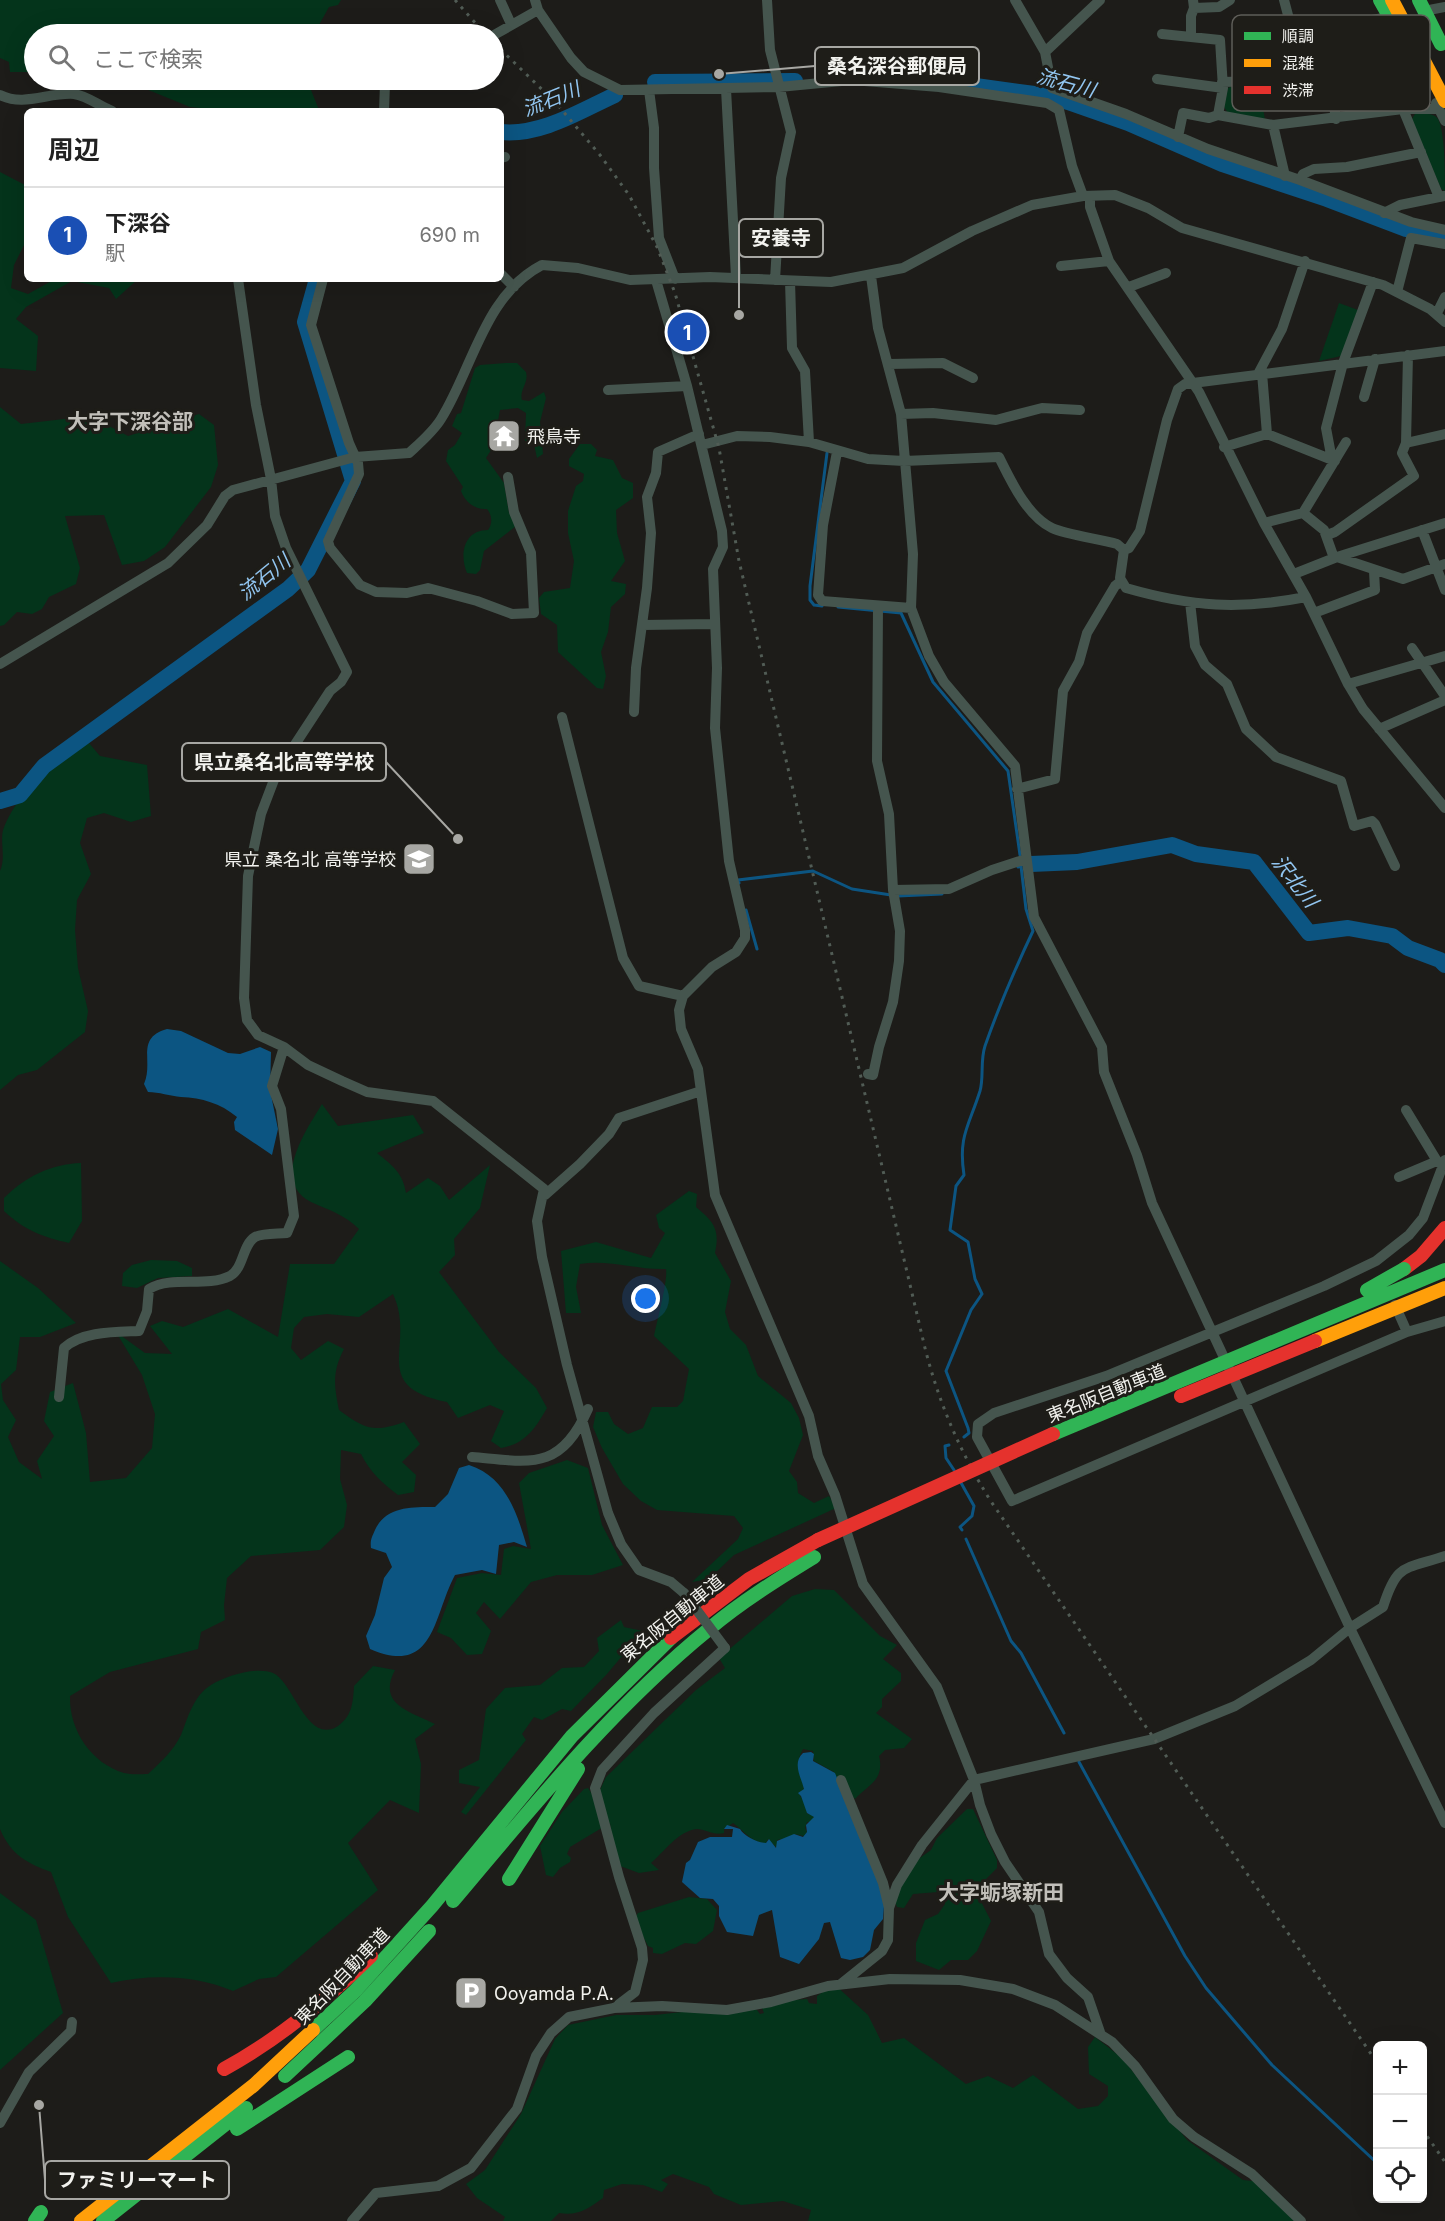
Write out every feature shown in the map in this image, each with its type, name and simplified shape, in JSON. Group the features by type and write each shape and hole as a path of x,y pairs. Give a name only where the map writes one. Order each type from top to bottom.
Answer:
{"main road":[{"path":"1380,0 1388,15"},
{"path":"1392,0 1403,15"},
{"path":"1404,0 1412,15"},
{"path":"1430,52 1445,78"},
{"path":"1430,52 1442,105"},
{"path":"1185,1380 1203,1368 1388,1281 1421,1256 1445,1228"},
{"name":"東名阪自動車道","path":"104,2221 175,2166 314,2051 365,2001 404,1960 585,1746 675,1655 821,1546 982,1464 1445,1270"},
{"name":"東名阪自動車道","path":"81,2221 254,2085 303,2042 393,1951 579,1729 664,1643 749,1579 988,1475 1445,1288"},
{"path":"1227,1378 1261,1371 1445,1300"},
{"path":"509,1880 587,1756 633,1699 675,1655"},
{"path":"224,2069 258,2052 297,2024 346,1980 477,1851"},
{"path":"175,2166 196,2157 348,2057"}],"street":[{"path":"500,0 511,24"},
{"path":"766,0 770,50 791,132 781,178 774,280"},
{"path":"1015,0 1045,52 1054,98 1072,166 1087,196 1109,261 1199,392 1224,447 1289,570 1294,574 1348,684 1379,729 1445,808"},
{"path":"1045,52 1100,0"},
{"path":"1191,36 1193,4 1219,7 1230,0"},
{"path":"1284,0 1288,15"},
{"path":"504,29 537,5 571,58 584,72 620,90 726,88 852,80 1054,98 1126,114 1178,137 1300,180 1384,213 1445,230"},
{"path":"1421,5 1445,7"},
{"path":"1162,34 1220,40 1222,85 1218,115"},
{"path":"1157,79 1232,84"},
{"path":"726,88 736,277"},
{"path":"384,108 385,90"},
{"path":"649,90 654,128 654,168 659,238 675,279"},
{"path":"0,95 9,99 38,99 73,94 105,108"},
{"path":"1442,105 1445,121"},
{"path":"1334,111 1336,119"},
{"path":"1178,137 1183,113 1209,118 1218,115 1273,125 1336,119 1377,111"},
{"path":"1384,213 1400,205 1442,197 1404,111"},
{"path":"1273,125 1285,176"},
{"path":"1300,180 1303,174 1314,169 1347,167 1421,152"},
{"path":"0,664 168,564 207,525 225,496 233,490 355,457 410,453 427,437 449,405 499,303 536,268 549,264 630,280 736,277 831,282 871,276 920,261 952,240 1024,208 1087,196 1115,195 1148,208 1182,228 1216,240 1248,245 1305,261 1397,291 1441,318 1445,297"},
{"path":"1397,291 1411,238 1445,244"},
{"path":"1061,266 1109,261"},
{"path":"1267,434 1260,373 1282,329 1305,261"},
{"path":"1129,288 1166,273"},
{"path":"871,276 878,328 901,414 913,554 912,608 929,656 944,682 1015,766 1034,917 1102,1047 1104,1072 1137,1155 1152,1203 1350,1628 1445,1823"},
{"path":"504,277 514,287"},
{"path":"656,280 687,387 722,531 723,547 713,569 717,668 715,728 729,861 745,938 736,952 712,967 683,996 679,1010 681,1029 698,1069 715,1195 809,1416 818,1456 836,1495 863,1584 937,1688 974,1780 991,1834 1005,1862 1039,1912 1049,1954 1067,1978 1088,1997 1100,2032"},
{"path":"790,281 792,348 805,371 809,442"},
{"path":"238,282 275,516 286,548 347,672 341,682 330,691 270,785 261,814 248,876 245,1011 250,1027 258,1035 284,1047 308,1065 367,1092 433,1101 539,1184 545,1195"},
{"path":"322,282 311,325 359,474 356,487 328,541 330,548 360,585 376,592 407,593 428,588 512,614 534,613 531,553 514,512 508,477"},
{"path":"1333,460 1326,428 1343,363 1373,282"},
{"path":"1124,550 1129,548 1142,525 1151,478 1178,389 1191,382 1445,351"},
{"path":"1327,535 1335,532 1413,476 1402,453 1406,443 1408,355"},
{"path":"1364,397 1375,359"},
{"path":"889,364 942,363 972,378"},
{"path":"608,390 687,387"},
{"path":"901,414 933,413 996,420 1042,408 1080,411"},
{"path":"1224,447 1267,434 1333,460"},
{"path":"1406,443 1445,434"},
{"path":"634,712 636,668 651,533 647,497 656,473 658,452 700,439 736,436 791,438 868,459 904,461 999,457 1010,480 1043,522 1054,530 1117,544 1124,550"},
{"path":"1264,523 1303,513 1346,442"},
{"path":"837,452 823,525 818,595 822,601 912,608"},
{"path":"1303,513 1318,523 1327,535 1336,557 1403,579 1441,566"},
{"path":"1294,574 1336,557 1445,523"},
{"path":"1422,530 1441,566 1445,590"},
{"path":"1017,789 1055,779 1063,691 1078,662 1087,633 1114,586 1120,582 1124,550"},
{"path":"1314,613 1375,590 1374,571"},
{"path":"1120,582 1126,588 1190,602 1236,607 1306,597"},
{"path":"1190,602 1195,646 1205,665 1227,684 1246,729 1276,757 1341,781 1354,826 1372,821 1395,866"},
{"path":"868,1074 873,1075 879,1047 889,1021 898,971 900,931 893,890 890,814 877,761 878,606"},
{"path":"642,625 715,624"},
{"path":"1379,729 1445,698 1412,648"},
{"path":"1348,684 1445,656"},
{"path":"561,717 622,958 639,986 683,996"},
{"path":"893,890 949,890 993,870 1026,859"},
{"path":"60,1397 64,1348 71,1341 114,1332 139,1331 147,1311 149,1289 159,1283 217,1280 230,1276 235,1272 251,1241 257,1236 287,1233 294,1216 281,1109 272,1086 284,1047"},
{"path":"614,2008 635,1992 643,1960 642,1948 619,1878 595,1788 602,1770 654,1713 725,1648 684,1593 671,1582 639,1570 621,1544 608,1512 552,1301 539,1236 538,1215 545,1195 609,1134 619,1118 700,1091"},
{"path":"1406,1110 1442,1162"},
{"path":"1398,1177 1442,1162"},
{"path":"1442,1162 1423,1218 1409,1235 1376,1261 1324,1286 1106,1376 994,1413 978,1424 977,1437 1012,1501 1407,1332 1445,1321"},
{"path":"1376,1261 1407,1332"},
{"path":"472,1457 506,1462 540,1460 560,1450 578,1432 588,1409"},
{"path":"889,1908 897,1885 922,1845 974,1780 1162,1736 1235,1706 1311,1660 1350,1628 1383,1607 1388,1588 1396,1574 1445,1556"},
{"path":"840,1984 885,1946 888,1940 889,1908 883,1883 841,1780"},
{"path":"352,2221 376,2193 438,2186 471,2168 517,2109 536,2056 552,2033 569,2017 614,2008 662,2006 727,2010 749,2007 840,1984 890,1979 960,1980 1013,1989 1055,2005 1100,2032 1135,2066 1173,2120 1194,2137 1252,2174 1301,2221"},
{"path":"0,2123 29,2072 71,2031 72,2022"}],"green space":[{"path":"0,0 341,0 338,5 329,7 320,24 24,24 24,72 10,72 9,62 0,58"},
{"path":"1232,86 1232,111 1264,111 1265,120 1228,113 1224,107 1228,88"},
{"path":"148,90 311,90 318,108 200,108 190,107"},
{"path":"1415,114 1431,114 1438,119 1443,143 1445,191 1441,189 1412,119"},
{"path":"0,172 24,184 24,245 14,265 11,288 28,294 50,282 70,282 26,307 16,319 38,336 36,371 0,368"},
{"path":"77,282 135,282 116,299 109,288"},
{"path":"1339,303 1358,310 1341,356 1319,361"},
{"path":"517,363 526,372 522,400 529,401 544,392 546,398 540,422 543,454 537,458 534,444 525,441 526,413 518,408 500,410 493,447 486,458 504,483 509,513 516,522 516,526 484,551 480,570 476,574 467,573 464,558 466,544 473,534 488,530 491,519 487,509 475,507 465,499 461,491 463,487 446,461 448,450 455,445 462,433 452,426 457,414 461,413 475,368 480,365"},
{"path":"0,407 21,424 90,416 128,436 199,414 214,425 218,465 211,487 165,547 144,561 122,565 104,515 65,516 80,568 76,584 49,597 42,609 32,614 17,612 0,626"},
{"path":"580,444 591,444 597,450 595,456 613,460 622,478 633,483 633,498 616,510 617,533 625,561 611,581 626,584 625,594 611,607 608,632 601,652 606,676 603,689 597,688 558,652 557,625 541,614 539,598 544,592 570,588 574,561 568,533 568,511 576,486 583,481 584,474 569,466 569,459"},
{"path":"89,743 100,756 147,765 151,816 131,822 104,813 87,818 80,843 91,874 77,900 75,930 78,968 88,1011 85,1032 37,1070 18,1075 0,1090 0,871 3,861 3,830 17,804 38,778 63,756"},
{"path":"322,1104 338,1126 413,1115 424,1133 377,1153 399,1175 406,1193 428,1178 440,1186 449,1200 490,1165 480,1208 454,1239 455,1255 439,1272 499,1352 536,1388 547,1408 538,1423 523,1439 501,1448 491,1441 504,1411 490,1405 458,1418 447,1402 423,1395 408,1386 401,1374 399,1313 393,1294 359,1317 327,1314 304,1317 294,1328 291,1348 301,1360 328,1341 344,1349 337,1365 335,1379 339,1410 370,1427 384,1427 404,1422 420,1444 402,1462 416,1475 414,1492 398,1495 377,1477 361,1454 341,1450 340,1479 347,1505 344,1527 320,1550 251,1556 227,1578 225,1620 201,1632 198,1649 110,1672 70,1696 73,1721 84,1744 101,1762 124,1773 148,1774 174,1746 200,1695 211,1685 224,1678 250,1671 273,1673 287,1687 309,1720 327,1730 338,1726 346,1718 352,1703 354,1686 373,1666 395,1670 390,1682 393,1699 406,1710 435,1724 415,1739 421,1764 419,1813 390,1800 348,1843 378,1890 276,1977 259,1979 233,1991 204,1982 173,1978 142,1978 111,1983 68,1917 51,1872 34,1865 15,1852 0,1829 0,1261 38,1288 76,1323 40,1337 20,1337 16,1370 1,1384 3,1400 16,1420 8,1437 19,1462 42,1479 37,1461 54,1436 44,1421 50,1392 73,1383 86,1433 90,1482 126,1478 152,1448 155,1414 142,1375 116,1332 145,1353 172,1354 150,1326 162,1321 183,1327 228,1309 278,1337 290,1264 334,1264 359,1229 342,1216 311,1202 299,1193 293,1181 293,1168 301,1140"},
{"path":"81,1163 82,1221 69,1243 34,1232 4,1211 4,1198 30,1178 59,1166"},
{"path":"689,1191 697,1194 696,1207 714,1227 717,1238 715,1253 731,1281 725,1312 730,1329 746,1345 758,1376 791,1403 799,1418 803,1435 789,1471 797,1482 798,1493 814,1503 829,1496 836,1508 734,1555 709,1579 692,1582 738,1539 743,1528 734,1516 657,1510 641,1501 623,1484 602,1448 593,1427 596,1412 608,1412 614,1424 628,1434 643,1428 652,1407 677,1407 683,1401 689,1369 654,1336 664,1292 666,1269 601,1263 580,1264 576,1287 581,1313 566,1313 561,1251 596,1242 651,1258 665,1233 659,1228 656,1215"},
{"path":"151,1260 177,1261 192,1268 192,1276 158,1278 137,1288 122,1286 123,1273 132,1265"},
{"path":"567,1460 588,1468 602,1525 623,1565 592,1575 557,1575 531,1582 500,1619 484,1602 476,1613 491,1631 482,1654 467,1655 451,1638 437,1632 457,1578 482,1573 501,1575 504,1549 513,1546 531,1549 519,1483 529,1473"},
{"path":"815,1589 834,1590 880,1636 897,1645 883,1659 901,1673 901,1681 882,1699 882,1707 876,1713 912,1739 904,1748 885,1750 879,1756 880,1771 874,1781 855,1799 837,1781 834,1772 814,1761 813,1751 803,1749 799,1764 804,1789 799,1793 807,1808 807,1814 813,1814 814,1819 812,1822 807,1822 805,1828 807,1832 804,1836 794,1834 793,1837 777,1840 777,1848 768,1839 766,1843 752,1839 733,1823 724,1829 724,1833 720,1834 697,1829 678,1838 651,1863 659,1870 639,1873 620,1866 615,1858 610,1823 570,1847 567,1854 571,1858 570,1862 560,1868 553,1877 546,1875 540,1846 562,1812 584,1789 588,1788 592,1794 599,1792 606,1777 696,1690 725,1668 719,1658 792,1596"},
{"path":"621,1620 624,1627 643,1631 607,1674 571,1711 562,1709 542,1720 534,1717 522,1734 526,1740 466,1815 461,1812 480,1787 459,1783 459,1770 479,1760 486,1709 505,1688 540,1685 562,1668 584,1667 599,1651 597,1638"},
{"path":"967,1809 973,1809 997,1860 997,1868 975,1890 991,1921 977,1951 968,1960 951,1960 939,1970 916,1961 916,1943 925,1920 938,1914 945,1904 945,1895 938,1892 913,1894 904,1908 897,1907 893,1897 913,1863 931,1850 937,1838"},
{"path":"0,1893 36,1920 63,2013 0,2070"},
{"path":"689,1897 707,1899 717,1910 713,1931 696,1944 685,1943 662,1954 653,1953 653,1948 648,1946 634,1919 638,1913"},
{"path":"834,1984 868,2015 882,2043 904,2038 966,2084 988,2076 1013,2088 1033,2075 1078,2109 1098,2106 1108,2096 1108,2086 1089,2074 1088,2047 1095,2037 1122,2058 1187,2140 1243,2180 1262,2182 1302,2221 808,2221 811,2210 783,2201 741,2205 714,2194 709,2187 673,2174 661,2180 668,2184 662,2192 643,2185 622,2184 604,2190 603,2198 587,2208 572,2213 559,2213 551,2221 503,2221 505,2217 477,2198 466,2184 485,2170 521,2114 555,2039 568,2025 616,2015 655,2015 745,2005 757,2010 760,2014 764,2013 762,2008 768,2002 807,1999 809,2003 817,2004 817,1996"}],"water":[{"path":"167,1029 181,1031 228,1053 240,1054 260,1047 271,1052 270,1090 278,1129 272,1155 235,1130 234,1122 237,1117 224,1108 203,1100 148,1092 144,1084 147,1075 148,1044 157,1033"},
{"path":"469,1465 482,1471 501,1487 514,1509 527,1547 514,1542 499,1545 496,1574 482,1570 455,1575 436,1624 420,1649 408,1655 391,1656 370,1649 366,1636 375,1615 384,1578 392,1567 386,1553 371,1548 375,1530 386,1516 393,1512 409,1508 435,1507 448,1494 459,1468"},
{"path":"803,1753 814,1754 813,1761 835,1773 885,1894 883,1919 874,1930 870,1950 863,1957 850,1960 841,1958 830,1922 824,1923 819,1939 799,1964 780,1957 772,1910 759,1915 753,1936 727,1932 719,1916 719,1906 713,1899 700,1898 682,1882 686,1863 690,1860 698,1842 710,1837 732,1837 733,1829 724,1829 727,1825 740,1829 748,1837 759,1842 766,1843 769,1839 776,1848 777,1841 794,1834 803,1837 807,1832 806,1825 814,1817 807,1813 798,1793 804,1789 798,1770 798,1761"}],"waterway":[{"name":"流石川","path":"845,76 961,84 1042,95 1128,123 1222,164 1327,199 1406,229 1445,237"},
{"name":"流石川","path":"655,82 795,81"},
{"name":"流石川","path":"504,132 531,130 545,126 615,95"},
{"name":"流石川","path":"0,801 20,795 44,766 288,589 308,570 353,481 305,322 316,282"},
{"path":"822,606 814,605 810,600 810,586 827,453"},
{"path":"838,607 901,613 933,682 1008,771 1020,855"},
{"name":"沢北川","path":"1031,864 1077,862 1172,845 1196,854 1254,862 1309,933 1348,928 1392,936 1408,948 1440,960 1445,965"},
{"path":"964,1437 969,1433 968,1428 946,1371 971,1310 982,1294 975,1279 968,1242 950,1230 956,1186 964,1175 962,1150 981,1086 985,1046 1033,931 1026,909 1021,866 1018,867"},
{"path":"739,883 738,880 813,871 852,889 891,895"},
{"path":"898,896 942,894"},
{"path":"746,910 757,949"},
{"path":"949,1445 945,1446 946,1458 954,1470"},
{"path":"960,1481 974,1506 972,1516 960,1527 962,1530"},
{"path":"966,1539 1011,1641 1021,1653 1064,1733"},
{"path":"1079,1762 1185,1956 1206,1988 1272,2065 1373,2159"}],"railway":[{"path":"455,0 476,24"},
{"path":"504,53 556,103 600,155 629,195 657,247 675,293 719,448 739,561 924,1344 951,1425 990,1500 1373,2057"},
{"path":"1427,2136 1445,2162"}],"traffic: fast":[{"path":"1380,0 1388,15"},
{"path":"1419,0 1426,15"},
{"path":"1430,22 1441,44"},
{"path":"1367,1290 1404,1269"},
{"path":"1053,1434 1445,1270"},
{"path":"453,1901 575,1759 639,1691 721,1619 814,1557"},
{"path":"313,2030 355,1991 432,1906 572,1736 671,1638"},
{"path":"509,1879 578,1769"},
{"path":"285,2076 365,2001 429,1931"},
{"path":"237,2129 348,2057"},
{"path":"103,2221 246,2108"},
{"path":"35,2221 41,2212"}],"traffic: slow":[{"path":"1392,0 1400,15"},
{"path":"1430,72 1445,101"},
{"path":"1315,1341 1445,1288"},
{"path":"81,2221 254,2085 313,2030"}],"traffic: jam":[{"path":"1404,1269 1421,1256 1445,1228"},
{"path":"1181,1396 1315,1341"},
{"path":"818,1540 1053,1434"},
{"path":"671,1638 749,1579 818,1540"},
{"path":"224,2069 264,2045 301,2018 371,1956"}],"place":[{"name":"桑名深谷郵便局","path":"719,74"},
{"name":"安養寺","path":"739,315"},
{"name":"下深谷","path":"687,332"},
{"name":"飛鳥寺","path":"504,436"},
{"name":"県立桑名北高等学校","path":"458,839"},
{"name":"県立 桑名北 高等学校","path":"419,859"},
{"name":"Ooyamda P.A.","path":"471,1993"},
{"name":"ファミリーマート","path":"39,2105"}],"district":[{"name":"大字下深谷部","path":"130,421"},
{"name":"大字蛎塚新田","path":"1001,1892"}]}
